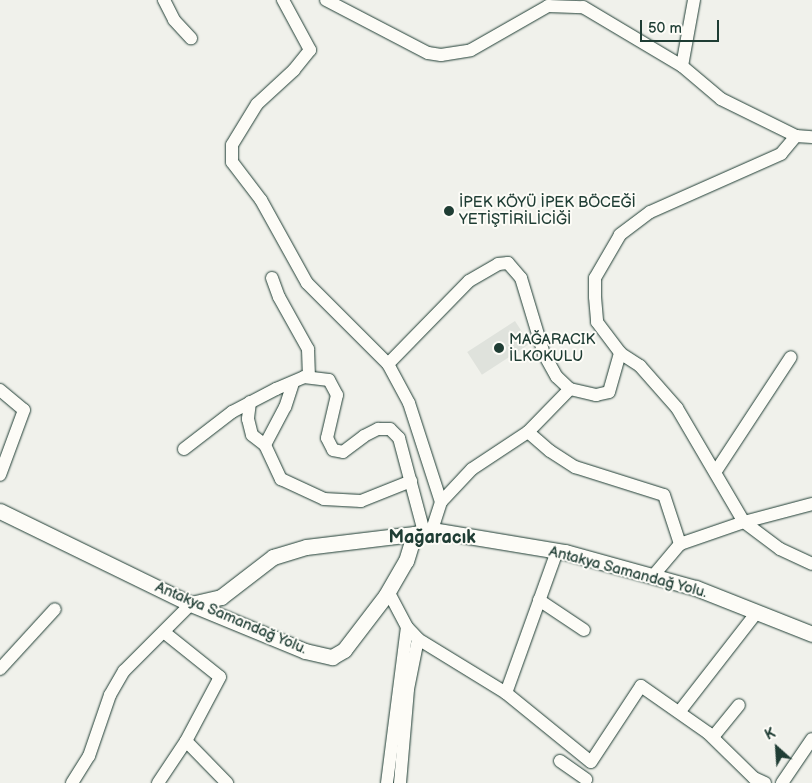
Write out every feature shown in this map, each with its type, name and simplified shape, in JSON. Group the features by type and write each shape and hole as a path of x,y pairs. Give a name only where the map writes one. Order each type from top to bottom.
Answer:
{"street":[{"path":"164,0 174,20 191,38"},
{"path":"283,0 310,50 294,70 258,104 232,145 232,162 261,200 307,283 388,364 408,403 441,502"},
{"path":"326,0 428,52 441,56 471,50 548,6 583,7 682,66 720,99 796,136 812,138"},
{"path":"682,66 694,0"},
{"path":"796,136 781,154 650,212 620,235 595,278 595,288 597,322 620,353 640,366 677,408 716,471 729,501 744,522 780,549 812,564"},
{"path":"388,364 470,281 498,264 508,263 521,278 544,354 557,377 570,389 596,395 609,392 620,353"},
{"path":"272,278 279,297 308,349 309,377"},
{"path":"716,471 791,357"},
{"path":"184,449 250,402 309,377 329,380 337,394 327,438 333,450 343,452 364,436 378,429 390,429 399,438 423,532"},
{"path":"265,445 285,407 292,383"},
{"path":"423,532 441,502 472,469 528,432 570,389"},
{"path":"0,390 24,410 0,475"},
{"path":"250,402 248,419 252,435 265,445 281,479 324,499 360,501 411,481"},
{"path":"528,432 550,451 575,466 664,495 680,544"},
{"path":"653,576 680,544 744,522 812,504"},
{"name":"Antakya Samandağ Yolu.","path":"0,511 191,604 305,651 332,657 344,650 388,591 423,532 557,551 653,576 696,588 812,634"},
{"path":"72,783 89,756 110,695 124,670 165,633 191,604 221,597 273,557 306,547 423,532"},
{"path":"506,693 557,551"},
{"path":"388,591 407,627 418,639 506,693 591,762"},
{"path":"539,600 584,630"},
{"path":"0,669 55,609"},
{"path":"680,711 757,612"},
{"path":"387,783 407,627"},
{"path":"158,783 186,741 220,677 165,633"},
{"path":"400,783 408,689 418,639"},
{"path":"560,760 586,781 591,762 641,686 680,711 713,737 756,781"},
{"path":"713,737 739,705"},
{"path":"782,783 812,739"},
{"path":"186,741 226,783"}],"shaded area":[{"name":"MAĞARACIK İLKOKULU","path":"515,321 530,344 482,375 467,352"}],"place":[{"name":"İPEK KÖYÜ İPEK BÖCEĞİ YETİŞTİRİLİCİĞİ","path":"449,211"},
{"name":"MAĞARACIK İLKOKULU","path":"499,348"}],"district":[{"name":"Mağaracık","path":"432,538"}]}
